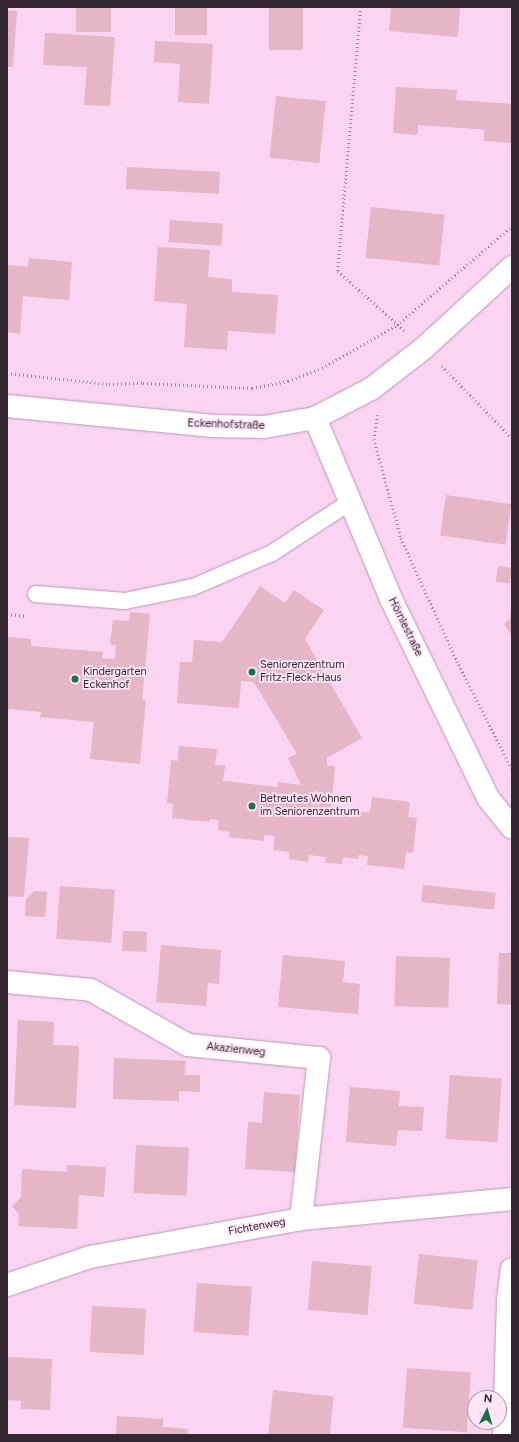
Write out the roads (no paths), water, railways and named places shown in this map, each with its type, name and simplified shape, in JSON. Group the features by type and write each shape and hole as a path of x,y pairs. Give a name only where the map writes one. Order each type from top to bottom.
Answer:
{"street":[{"name":"Eckenhofstraße","path":"7,406 214,426 264,427 315,418 371,389 424,348 512,267"},
{"name":"Hörnlestraße","path":"315,418 391,599 488,798 512,828"},
{"name":"Akazienweg","path":"7,982 91,990 188,1045 319,1058 301,1219"},
{"name":"Fichtenweg","path":"7,1285 90,1257 301,1219 512,1198"},
{"path":"504,1435 512,1269"}],"lane":[{"path":"36,594 125,601 193,587 272,552 350,502"}],"place":[{"name":"Seniorenzentrum Fritz-Fleck-Haus","path":"252,672"},
{"name":"Kindergarten Eckenhof","path":"75,679"},
{"name":"Betreutes Wohnen im Seniorenzentrum","path":"252,806"}]}
